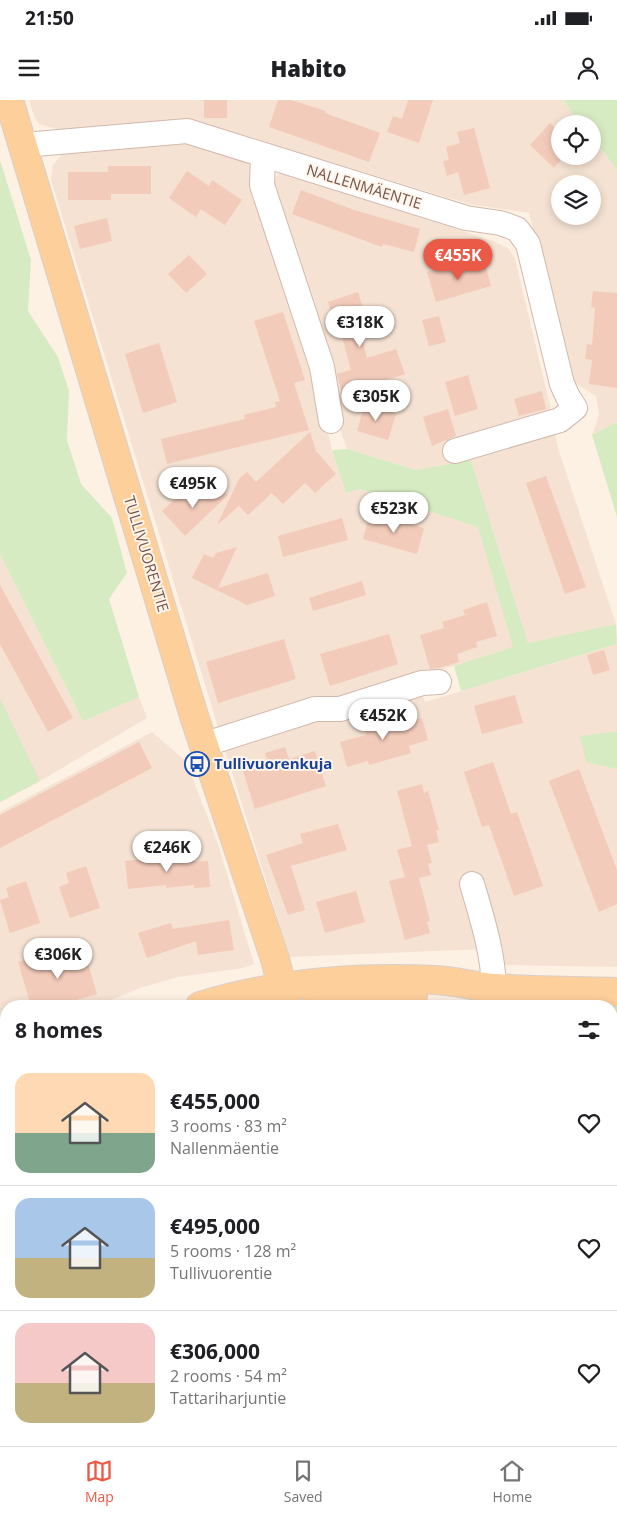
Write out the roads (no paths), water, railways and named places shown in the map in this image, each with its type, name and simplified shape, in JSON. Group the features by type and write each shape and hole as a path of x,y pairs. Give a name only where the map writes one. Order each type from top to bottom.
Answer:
{"main road":[{"name":"TULLIVUORENTIE","path":"9,100 203,745 285,997"},
{"path":"257,1000 285,997 376,979 437,980 494,988 617,992"},
{"path":"353,1000 437,995 494,988"}],"street":[{"name":"NALLENMÄENTIE","path":"24,145 187,131 466,218 500,223 517,229 528,244 562,384 575,408 560,420 455,451"},
{"path":"264,156 262,185 322,367 331,421"},
{"path":"203,745 315,709 340,709 422,683 439,682"},
{"path":"472,884 494,964 494,988"}],"place":[{"name":"Tullivuorenkuja","path":"197,764"}]}
